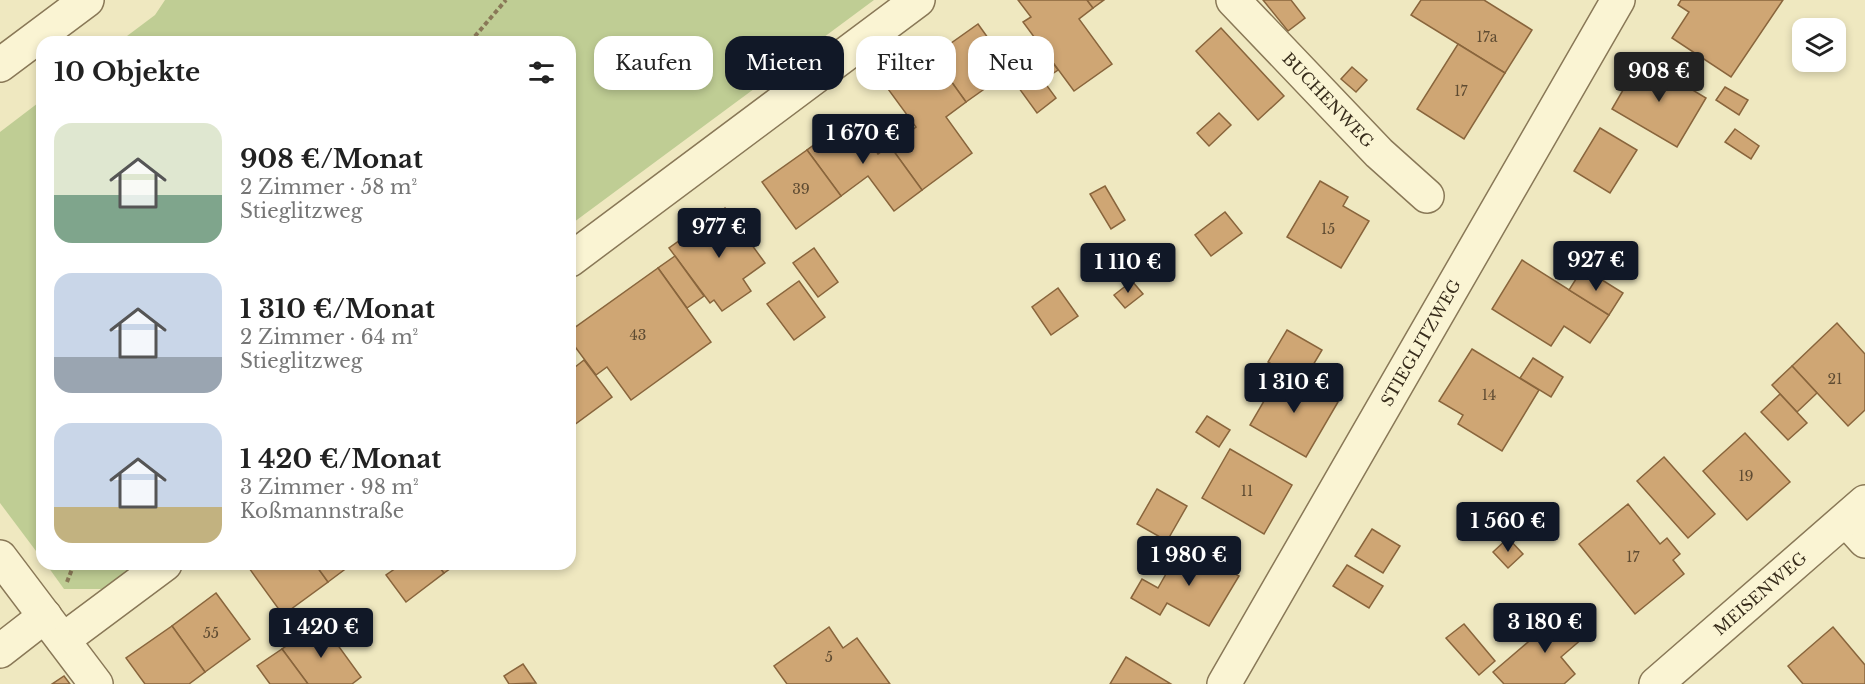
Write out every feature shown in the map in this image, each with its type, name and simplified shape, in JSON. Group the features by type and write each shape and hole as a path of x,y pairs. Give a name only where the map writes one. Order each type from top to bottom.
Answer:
{"street":[{"path":"39,36 87,0"},
{"path":"576,256 918,0"},
{"name":"BUCHENWEG","path":"1233,0 1379,153 1427,196"},
{"name":"STIEGLITZWEG","path":"1224,684 1618,0"},
{"path":"0,65 36,38"},
{"name":"MEISENWEG","path":"1656,684 1859,521"},
{"path":"0,557 96,684"},
{"path":"0,651 54,628 155,570"}],"path":[{"path":"475,36 506,0"}],"green space":[{"path":"165,0 874,0 825,36 725,36 725,90 752,90 576,221 576,36 127,36 155,15"},
{"path":"36,105 36,551 0,503 0,132"},
{"path":"50,570 132,570 108,589 64,589"}],"building":[{"path":"1018,0 1087,0 1093,8 1079,19 1112,64 1074,91 1054,64 1054,36 1033,36 1023,22 1031,17"},
{"path":"1087,0 1104,0 1093,8"},
{"path":"1263,0 1291,0 1305,18 1288,31"},
{"path":"1421,0 1484,0 1532,30 1505,73 1411,15"},
{"path":"1681,0 1783,0 1731,77 1672,38 1689,12 1678,5"},
{"path":"978,24 987,36 968,36 968,90 983,90 966,102 956,88 956,40"},
{"path":"1221,28 1284,96 1258,120 1196,51"},
{"path":"1458,44 1505,73 1464,139 1417,109"},
{"path":"1641,59 1706,98 1677,147 1612,109"},
{"path":"1352,67 1367,80 1356,92 1341,79"},
{"path":"1725,87 1748,100 1739,115 1716,100"},
{"path":"956,88 966,102 946,117 972,153 922,190 890,146 916,127 889,90 956,90"},
{"path":"1020,90 1050,90 1056,98 1037,113"},
{"path":"1219,113 1231,125 1209,146 1197,133"},
{"path":"852,117 878,154 890,146 922,190 894,211 868,176 841,196 807,150"},
{"path":"1600,128 1637,150 1610,193 1574,171"},
{"path":"1735,129 1759,146 1751,159 1725,142"},
{"path":"807,150 841,196 796,229 762,182"},
{"path":"1320,181 1348,197 1343,206 1369,221 1341,268 1287,237"},
{"path":"1105,186 1125,220 1111,229 1090,194"},
{"path":"725,208 765,263 743,279 751,291 722,311 714,300 710,303 669,248"},
{"path":"1225,212 1242,233 1211,256 1195,235"},
{"path":"814,248 838,282 818,297 793,263"},
{"path":"675,256 704,296 687,308 658,268"},
{"path":"1522,260 1609,315 1590,343 1564,326 1551,346 1492,309"},
{"path":"658,268 711,342 631,400 607,367 596,375 576,348 576,327"},
{"path":"1583,268 1623,293 1609,315 1569,290"},
{"path":"799,281 825,317 794,340 767,304"},
{"path":"1132,281 1143,294 1125,308 1114,295"},
{"path":"1058,288 1078,316 1051,335 1032,307"},
{"path":"1837,323 1865,354 1865,410 1848,426 1792,366"},
{"path":"1287,330 1322,350 1303,382 1268,362"},
{"path":"1472,349 1539,390 1502,451 1458,424 1463,415 1439,401"},
{"path":"1533,358 1563,377 1551,397 1520,378"},
{"path":"584,360 612,397 576,424 576,366"},
{"path":"1792,366 1817,393 1797,412 1772,385"},
{"path":"1282,370 1338,402 1306,457 1250,425"},
{"path":"1780,394 1807,423 1788,440 1761,412"},
{"path":"1207,416 1230,430 1219,447 1196,432"},
{"path":"1745,433 1790,482 1747,520 1703,471"},
{"path":"1230,449 1292,485 1264,534 1202,498"},
{"path":"1664,457 1715,514 1688,538 1637,481"},
{"path":"1157,489 1187,506 1167,541 1137,524"},
{"path":"1628,504 1660,544 1667,538 1680,554 1673,560 1684,574 1635,614 1579,544"},
{"path":"1372,529 1400,546 1383,573 1355,556"},
{"path":"1508,538 1523,554 1508,568 1493,552"},
{"path":"1183,544 1239,576 1209,626 1167,603 1160,615 1131,598 1142,579 1158,588"},
{"path":"1347,565 1383,586 1369,608 1333,586"},
{"path":"250,570 319,570 328,582 283,615"},
{"path":"319,570 344,570 328,582"},
{"path":"393,570 442,570 444,573 406,602 386,575"},
{"path":"216,593 250,639 205,672 172,626"},
{"path":"1569,607 1590,632 1561,657 1575,674 1564,684 1504,684 1493,672"},
{"path":"321,622 361,677 352,684 308,684 282,649"},
{"path":"1464,624 1495,661 1479,675 1446,638"},
{"path":"172,626 205,672 189,684 145,684 126,658"},
{"path":"829,627 843,648 857,638 890,684 787,684 774,666"},
{"path":"1833,627 1865,665 1865,684 1803,684 1788,666"},
{"path":"282,649 308,684 270,684 257,666"},
{"path":"1126,657 1171,684 1110,684"},
{"path":"523,664 536,683 509,684 504,676"},
{"path":"64,676 70,684 52,684"}]}
